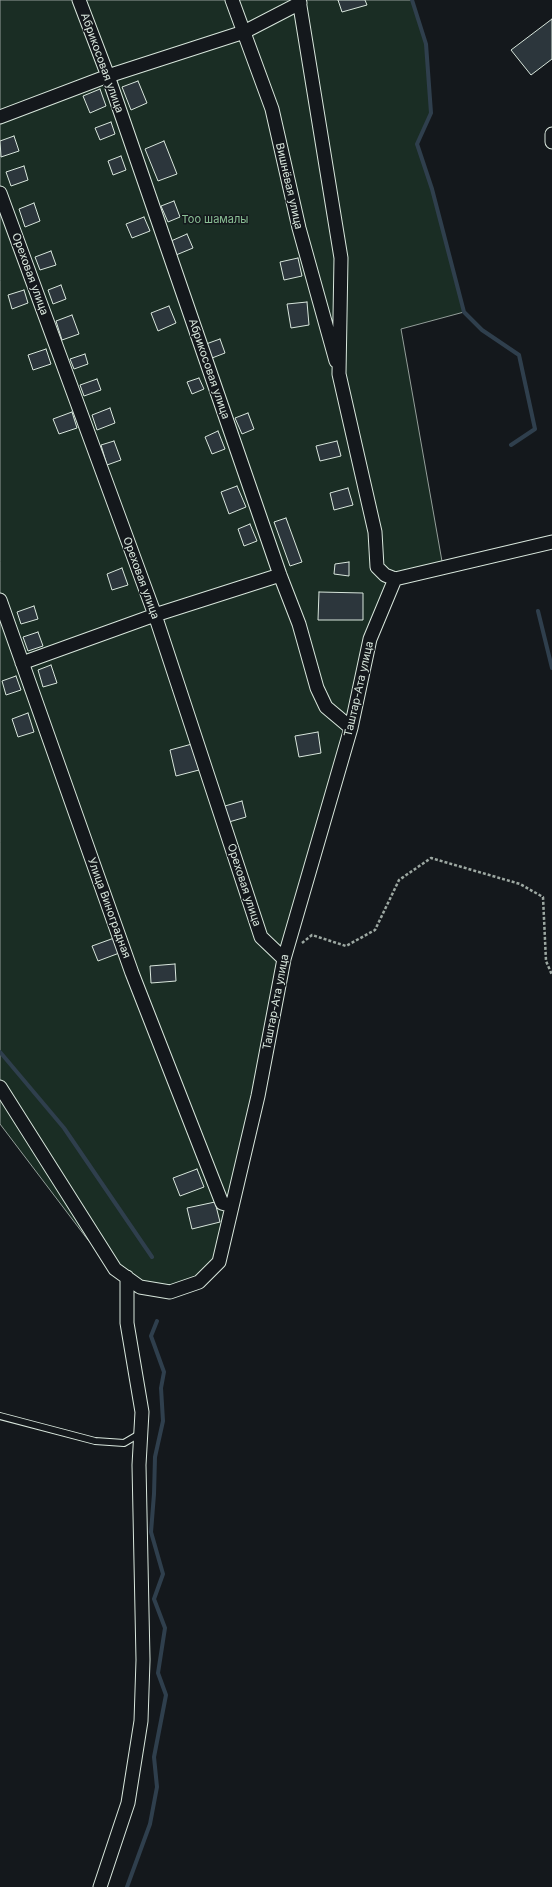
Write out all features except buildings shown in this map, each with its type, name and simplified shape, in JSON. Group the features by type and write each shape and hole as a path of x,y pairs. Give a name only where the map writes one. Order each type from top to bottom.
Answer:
{"street":[{"name":"Абрикосовая улица","path":"79,0 108,76 280,575 299,624 317,688 326,707 351,728"},
{"name":"Вишнёвая улица","path":"232,0 272,110 299,228 339,374"},
{"path":"0,117 108,76 244,32 300,2 341,258 339,374 374,532 377,567 385,574 395,579 552,542"},
{"path":"552,134 552,142"},
{"name":"Ореховая улица","path":"0,193 155,615 261,937 284,959"},
{"path":"22,663 155,615 280,575"},
{"name":"Таштар-Ата улица","path":"0,1087 115,1269 140,1287 170,1292 199,1282 219,1262 258,1096 284,959 351,728 370,639 395,579"},
{"name":"Улица Виноградная","path":"0,600 135,980 222,1203 232,1206"},
{"path":"100,1887 128,1803 141,1721 142,1660 139,1465 142,1412 127,1323 127,1277"}],"lane":[{"path":"0,1416 95,1442 124,1443 140,1433"}],"path":[{"path":"301,945 312,936 346,946 375,930 399,880 431,858 520,884 543,897 546,960 552,975"}],"green space":[{"name":"Тоо шамалы","path":"0,0 412,0 426,44 431,113 417,144 432,189 464,312 401,329 443,567 395,579 370,639 284,959 219,1262 199,1282 170,1292 140,1287 115,1269 88,1240 0,1124"}],"waterway":[{"path":"412,0 426,44 431,113 417,144 432,189 464,312 482,330 519,355 535,429 511,445"},
{"path":"538,611 552,668"},
{"path":"0,1052 64,1128 152,1257"},
{"path":"127,1887 150,1824 157,1787 154,1757 166,1695 158,1673 165,1628 154,1599 163,1574 151,1532 155,1457 163,1421 161,1388 164,1372 151,1336 157,1321"}]}
